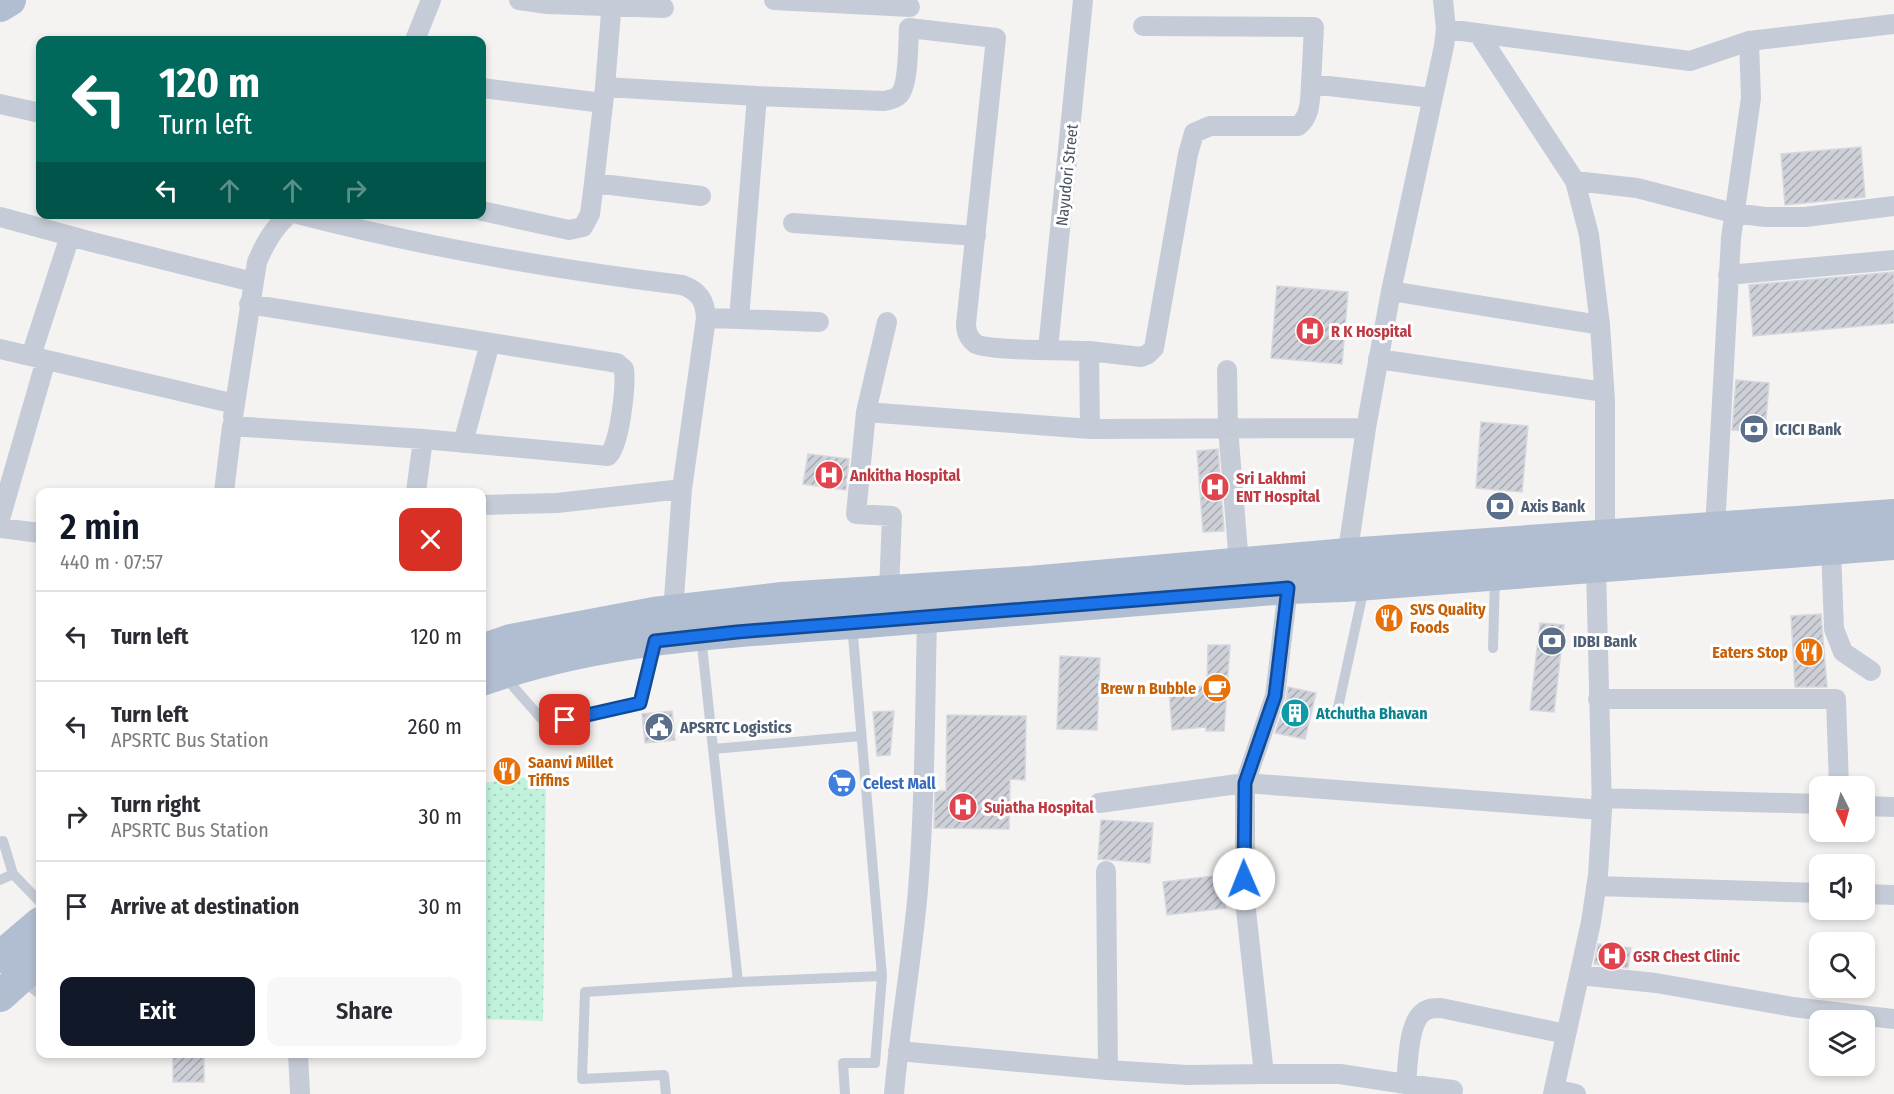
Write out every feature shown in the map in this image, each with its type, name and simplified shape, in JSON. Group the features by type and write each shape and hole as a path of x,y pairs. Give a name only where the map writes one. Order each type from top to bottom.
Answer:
{"main road":[{"path":"0,6 10,0"},
{"path":"488,667 511,640 696,607 782,598 1041,581 1347,554 1894,515"},
{"path":"488,667 596,649 701,636 1288,588 1354,586 1894,544"},
{"path":"20,977 36,934"}],"street":[{"path":"417,36 431,0"},
{"path":"519,0 548,4 612,3 664,8"},
{"path":"486,87 604,95 757,96 884,101 898,96 903,90 911,4 774,0"},
{"name":"Nayudori Street","path":"1048,349 1083,0"},
{"path":"1354,586 1347,554 1366,428 1391,291 1446,29 1443,0"},
{"path":"486,212 569,230 582,227 590,214 612,3"},
{"path":"1446,29 1690,61 1749,41 1894,24"},
{"path":"909,28 996,38 966,324 969,337 981,346 1089,351 1141,357 1154,348 1188,154 1194,133 1210,126 1298,126 1305,121 1309,111 1314,27 1143,26"},
{"path":"1478,33 1575,181 1589,235 1600,325 1604,392 1605,537"},
{"path":"1715,529 1733,213 1742,168 1750,98 1749,41"},
{"path":"1311,84 1432,98"},
{"path":"739,319 757,96"},
{"path":"0,104 36,112"},
{"path":"1575,181 1637,188 1733,213 1765,217 1805,218 1894,206"},
{"path":"594,183 702,196"},
{"path":"0,217 253,282"},
{"path":"224,488 249,304 257,262 266,241 284,219"},
{"path":"319,219 419,243 502,259 682,285 701,295 706,318 682,489 673,612"},
{"path":"793,223 976,236"},
{"path":"0,519 70,236"},
{"path":"1728,275 1894,260"},
{"path":"1391,291 1600,325"},
{"path":"232,426 423,439 602,457 611,453 615,442 624,381 624,369 621,365 249,304"},
{"path":"706,318 819,322"},
{"path":"887,322 866,412 856,514 892,516 889,591"},
{"path":"463,443 490,342"},
{"path":"0,349 235,404"},
{"path":"1089,351 1090,429"},
{"path":"1378,359 1604,392"},
{"path":"1227,370 1228,428 1239,564"},
{"path":"866,412 1090,429 1366,428"},
{"path":"417,488 423,439"},
{"path":"486,505 557,503 682,489"},
{"path":"0,528 36,532"},
{"path":"1831,548 1834,629 1843,652 1871,671"},
{"path":"1576,1094 1554,1091 1596,886 1601,804 1596,567"},
{"path":"1264,1074 1245,901 1245,783 1275,696 1288,588"},
{"path":"894,1094 911,955 922,820 927,617"},
{"path":"1598,699 1836,699 1839,776"},
{"path":"1099,803 1245,783 1601,804 1809,804"},
{"path":"1875,806 1894,807"},
{"path":"1106,872 1108,1070"},
{"path":"1596,886 1809,893"},
{"path":"1875,894 1894,895"},
{"path":"1579,975 1656,983 1793,1007 1894,1019"},
{"path":"1406,1084 1415,1022 1422,1013 1430,1008 1441,1008 1566,1034"},
{"path":"898,1051 1187,1075 1340,1074 1453,1090"},
{"path":"297,1058 300,1094"}],"lane":[{"path":"1493,648 1495,575"},
{"path":"1337,712 1354,586"},
{"path":"845,1094 843,1063 875,1063 882,976 852,623"},
{"path":"701,636 738,982"},
{"path":"488,667 546,724 640,703 655,641"},
{"path":"713,749 861,736"},
{"path":"0,842 3,841 13,874 36,898"},
{"path":"0,880 13,874"},
{"path":"666,1094 664,1075 582,1079 585,992 882,976"}],"green space":[{"path":"546,775 543,1021 486,1019 486,782"}],"building":[{"path":"1861,147 1865,197 1785,205 1781,154"},
{"path":"1894,272 1894,323 1753,336 1749,285"},
{"path":"1277,286 1348,292 1342,364 1271,358"},
{"path":"1736,380 1769,383 1765,432 1732,430"},
{"path":"1481,422 1528,426 1522,492 1476,488"},
{"path":"1218,449 1224,531 1203,532 1197,451"},
{"path":"808,454 849,459 846,490 803,484"},
{"name":"Eaters Stop","path":"1821,614 1827,687 1795,687 1791,616"},
{"path":"1540,623 1564,625 1554,712 1530,710"},
{"path":"1208,645 1230,645 1224,731 1206,731 1206,727 1172,730 1169,688 1207,686"},
{"path":"1060,656 1100,658 1097,730 1057,729"},
{"name":"Atchutha Bhavan","path":"1288,687 1316,693 1305,739 1275,733"},
{"name":"APSRTC Logistics","path":"672,711 675,740 645,743 642,714"},
{"path":"894,711 890,755 877,756 873,712"},
{"path":"947,715 1026,716 1025,780 1010,779 1009,829 934,828 935,791 946,791"},
{"path":"1101,820 1153,823 1150,863 1098,859"},
{"path":"1222,875 1226,908 1167,915 1163,882"},
{"path":"1598,944 1631,948 1628,968 1594,964"},
{"path":"173,1058 204,1058 204,1082 173,1082"}],"place":[{"name":"R K Hospital","path":"1310,331"},
{"name":"ICICI Bank","path":"1754,429"},
{"name":"Ankitha Hospital","path":"829,475"},
{"name":"Sri Lakhmi ENT Hospital","path":"1215,487"},
{"name":"Axis Bank","path":"1500,506"},
{"name":"SVS Quality Foods","path":"1389,618"},
{"name":"IDBI Bank","path":"1552,641"},
{"name":"Eaters Stop","path":"1809,652"},
{"name":"Brew n Bubble","path":"1217,688"},
{"name":"Atchutha Bhavan","path":"1295,713"},
{"name":"APSRTC Logistics","path":"659,727"},
{"name":"Saanvi Millet Tiffins","path":"507,771"},
{"name":"Celest Mall","path":"842,783"},
{"name":"Sujatha Hospital","path":"963,807"},
{"name":"GSR Chest Clinic","path":"1612,956"}],"route":[{"path":"565,720 640,703 655,641 737,632 1288,588 1275,696 1245,783 1244,879"}]}
